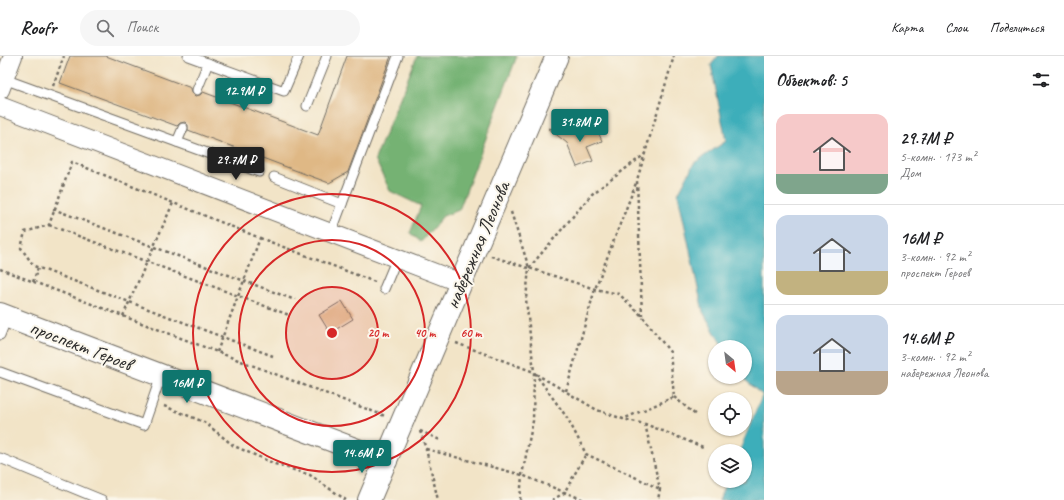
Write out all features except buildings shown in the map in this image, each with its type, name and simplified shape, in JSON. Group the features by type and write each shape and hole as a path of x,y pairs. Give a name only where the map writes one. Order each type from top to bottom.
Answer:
{"main road":[{"name":"набережная Леонова","path":"370,500 557,56"},
{"name":"проспект Героев","path":"2,322 161,376 386,461"}],"street":[{"path":"2,85 13,56"},
{"path":"0,106 461,283"}],"lane":[{"path":"188,56 284,91 299,56"},
{"path":"307,106 326,56"},
{"path":"331,233 398,56"},
{"path":"198,90 208,63"},
{"path":"2,85 49,96 259,172"},
{"path":"177,142 183,128"},
{"path":"274,177 342,204"},
{"path":"385,288 397,258"},
{"path":"0,372 144,425 161,376"},
{"path":"0,458 102,500"}],"path":[{"path":"49,96 64,56"},
{"path":"566,391 595,289 637,180 674,56"},
{"path":"528,268 592,194 645,154"},
{"path":"49,225 53,209 72,162 385,288"},
{"path":"637,180 642,316"},
{"path":"500,192 511,212 528,268 526,298 534,372 533,421 522,475 520,500"},
{"path":"123,316 173,203"},
{"path":"53,209 295,300"},
{"path":"272,356 34,266 21,248 25,232 49,225 239,294 289,315"},
{"path":"217,352 260,238"},
{"path":"475,251 595,289 619,294 642,316 670,352 674,396 697,416"},
{"path":"33,282 38,268"},
{"path":"0,269 386,417"},
{"path":"438,337 534,372 597,410 623,419 645,424 703,447"},
{"path":"534,372 568,419 586,454 660,489"},
{"path":"623,419 674,396"},
{"path":"152,401 204,422 234,446 275,464 310,475 346,500"},
{"path":"645,424 660,489 658,500"},
{"path":"438,500 426,449 420,431 440,440"},
{"path":"426,449 522,475 584,500"},
{"path":"552,500 564,493 586,454"}],"green space":[{"path":"417,56 517,56 459,210 443,216 421,242 410,233 421,206 390,191 375,159"}],"water":[{"path":"718,56 764,56 764,500 719,500 723,488 752,488 752,444 742,444 745,436 752,436 752,419 762,395 750,384 752,384 752,340 719,340 703,312 678,194 694,163 726,141 711,65"}],"pier":[{"path":"757,392 762,395 752,419 752,414 760,395"},
{"path":"743,436 745,436 742,444 740,444"}]}
